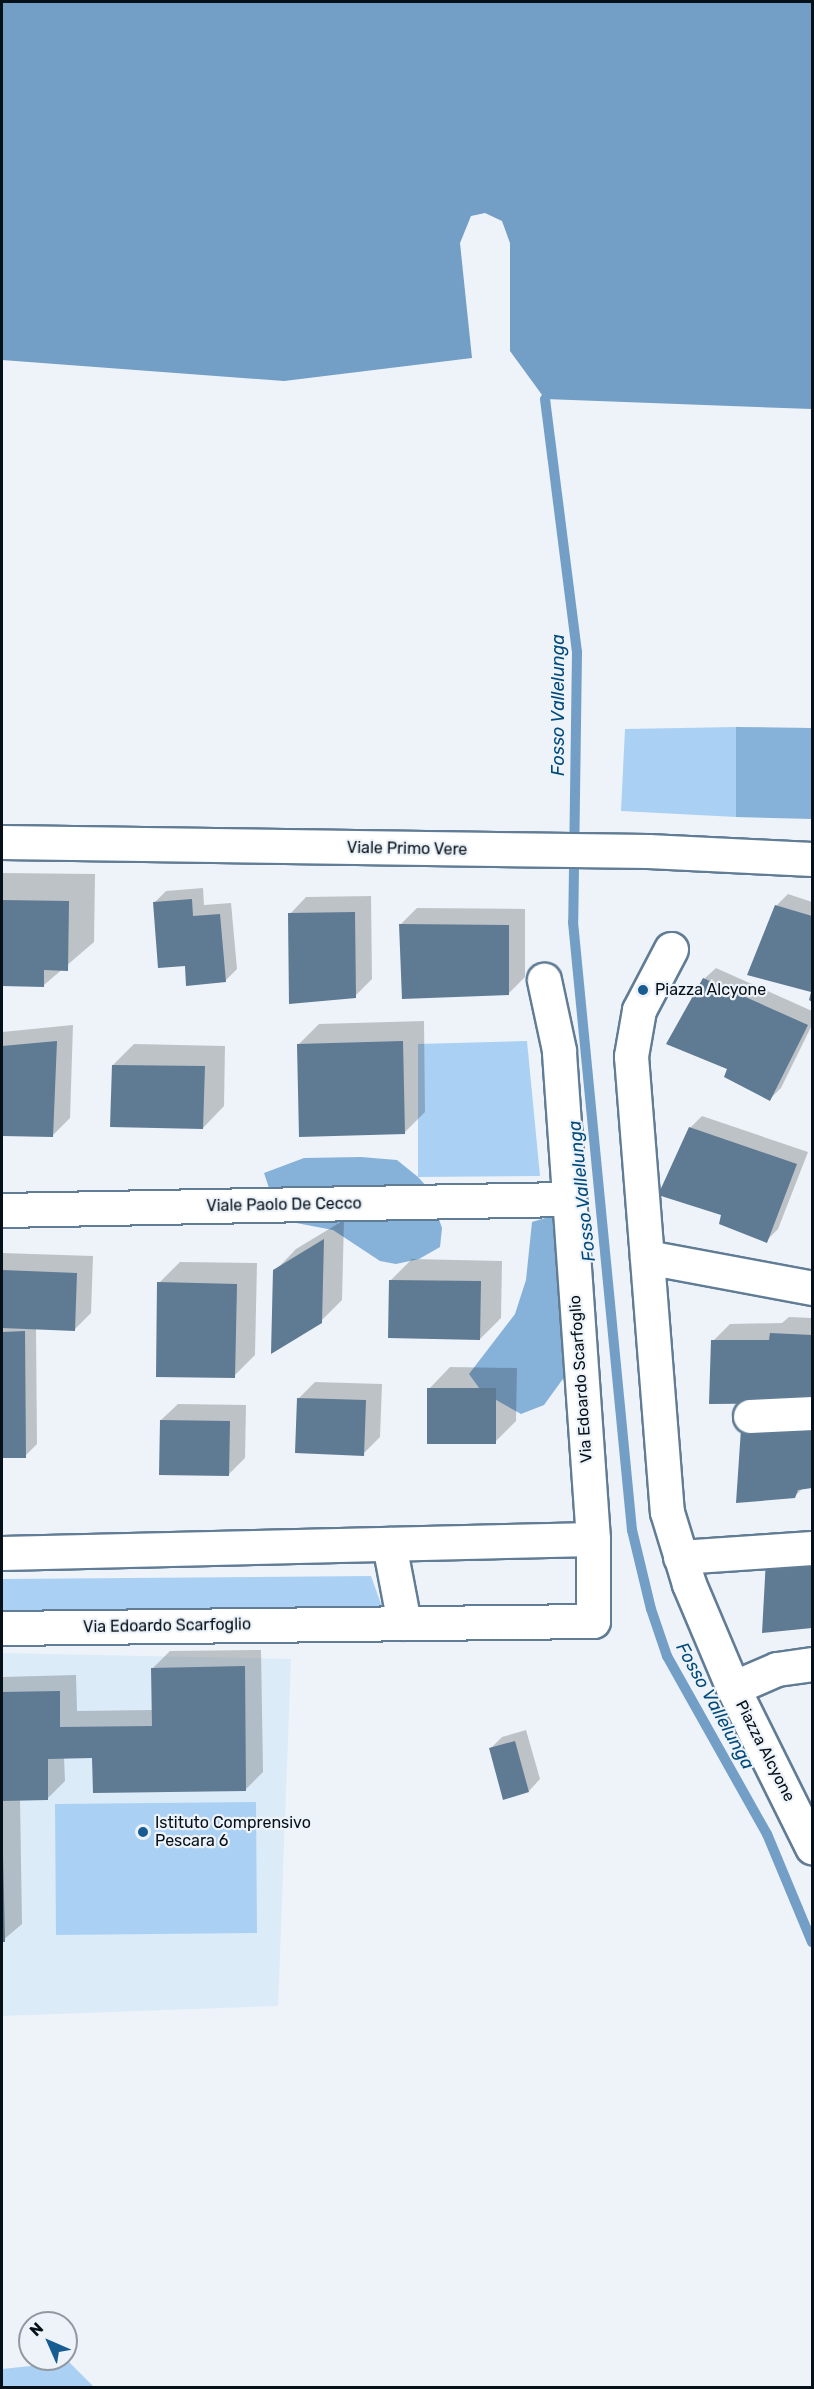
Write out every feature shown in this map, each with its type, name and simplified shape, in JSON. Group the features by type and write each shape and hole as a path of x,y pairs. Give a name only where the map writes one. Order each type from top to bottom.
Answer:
{"street":[{"name":"Viale Primo Vere","path":"2,843 648,851 813,859"},
{"name":"Piazza Alcyone","path":"671,949 639,1010 631,1056 662,1473 667,1512 680,1557 733,1688 813,1847"},
{"name":"Via Edoardo Scarfoglio","path":"2,1628 593,1622 593,1539 567,1199 559,1050 544,980"},
{"name":"Viale Paolo De Cecco","path":"2,1210 567,1199"},
{"path":"647,1257 813,1288"},
{"path":"750,1416 813,1413"},
{"path":"2,1553 593,1539"},
{"path":"389,1544 404,1623"},
{"path":"680,1557 813,1548"},
{"name":"Piazza Alcyone","path":"733,1688 777,1669 813,1664"}],"shaded area":[{"path":"2,2 812,2 812,409 545,399 510,351 510,243 502,221 485,213 471,216 460,243 472,358 284,381 2,360"},
{"path":"736,727 736,817 621,811 625,729"},
{"path":"736,727 812,728 812,819 736,817"},
{"path":"527,1041 540,1176 418,1177 418,1044"},
{"path":"361,1157 397,1160 428,1188 442,1228 440,1247 419,1259 396,1264 380,1261 333,1230 291,1222 272,1197 264,1173 304,1158"},
{"path":"562,1213 573,1365 544,1405 521,1414 482,1392 469,1374 515,1314 526,1280 532,1222"},
{"path":"371,1576 386,1618 2,1625 2,1579"},
{"name":"Istituto Comprensivo Pescara 6","path":"2,1653 291,1659 278,2006 2,2016"},
{"path":"256,1802 257,1933 56,1935 55,1804"},
{"path":"18,2367 18,2371 78,2371 94,2387 2,2387 2,2369"}],"building":[{"path":"192,899 193,916 220,914 226,982 186,986 185,966 158,968 153,902"},
{"path":"2,900 69,901 68,971 44,970 44,987 2,986"},
{"path":"775,905 812,916 812,1002 809,1000 811,992 747,975"},
{"path":"355,912 356,998 289,1004 288,913"},
{"path":"399,924 509,925 509,995 402,999"},
{"path":"703,978 808,1025 770,1101 724,1077 727,1069 666,1044"},
{"path":"57,1041 53,1137 2,1136 2,1046"},
{"path":"403,1041 405,1134 299,1137 297,1044"},
{"path":"112,1065 205,1066 203,1129 110,1127"},
{"path":"689,1127 797,1164 767,1243 719,1224 721,1215 658,1195"},
{"path":"324,1239 322,1323 271,1354 273,1270"},
{"path":"2,1270 77,1273 75,1331 2,1328"},
{"path":"389,1280 481,1281 480,1340 388,1338"},
{"path":"157,1282 237,1284 235,1378 156,1377"},
{"path":"25,1331 26,1458 2,1458 2,1332"},
{"path":"770,1333 812,1335 812,1403 709,1404 711,1340 769,1340"},
{"path":"427,1388 496,1388 496,1444 427,1444"},
{"path":"297,1398 366,1400 364,1456 295,1453"},
{"path":"160,1420 230,1421 229,1476 159,1475"},
{"path":"812,1424 812,1488 798,1490 795,1498 736,1503 741,1429"},
{"path":"812,1556 812,1628 762,1633 766,1559"},
{"path":"245,1666 246,1791 93,1793 92,1758 48,1759 48,1800 2,1801 2,1692 60,1691 60,1727 152,1726 151,1668"},
{"path":"515,1741 529,1792 503,1800 489,1748"},
{"path":"2,1811 5,1942 2,1942"}],"waterway":[{"name":"Fosso Vallelunga","path":"545,399 577,652 573,922 632,1530 651,1609 667,1656 767,1834 812,1942"}],"place":[{"name":"Piazza Alcyone","path":"643,990"},
{"name":"Istituto Comprensivo Pescara 6","path":"143,1832"}]}
